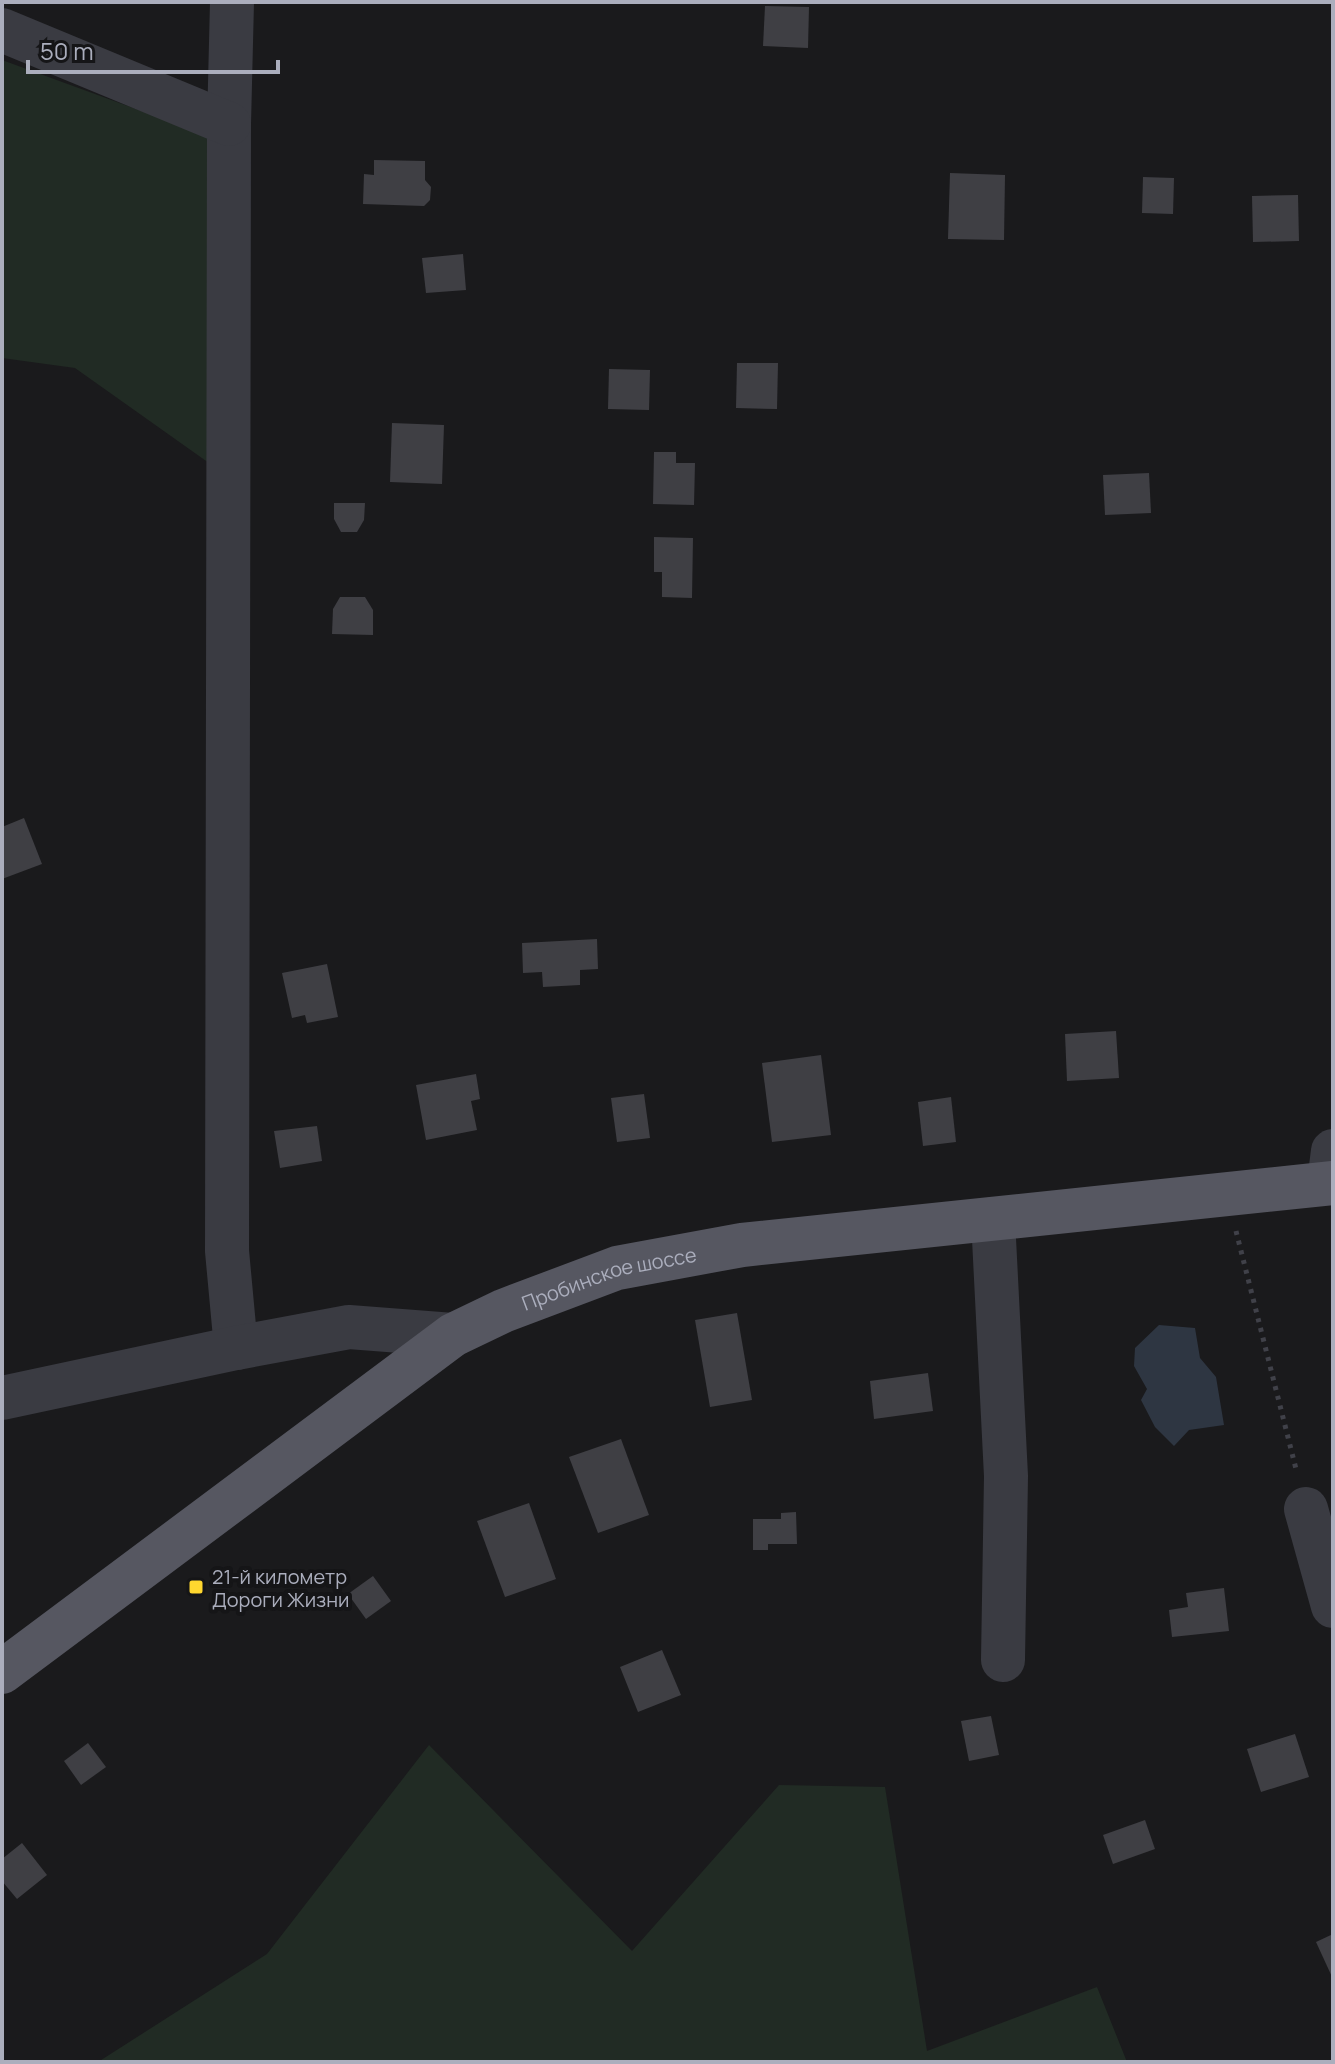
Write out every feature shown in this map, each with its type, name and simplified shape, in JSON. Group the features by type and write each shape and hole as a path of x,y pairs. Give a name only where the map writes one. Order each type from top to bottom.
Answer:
{"main road":[{"name":"Пробинское шоссе","path":"2,1672 453,1335 503,1311 617,1268 742,1245 993,1219 1332,1172"}],"street":[{"path":"232,2 229,124 227,1251 236,1348"},
{"path":"2,30 229,124"},
{"path":"993,1219 1006,1476 1003,1660"},
{"path":"2,1398 349,1327 453,1335"},
{"path":"1306,1509 1333,1606"}],"path":[{"path":"1235,1227 1306,1509"}],"shaded area":[{"path":"2,60 218,139 216,468 75,368 2,358"},
{"path":"429,1745 632,1951 779,1785 885,1787 927,2051 1097,1987 1127,2062 98,2062 267,1954"}],"water":[{"path":"1159,1325 1195,1328 1200,1358 1216,1377 1224,1425 1189,1430 1174,1446 1155,1427 1141,1400 1147,1389 1134,1366 1135,1348"}],"building":[{"path":"765,6 809,7 808,48 763,46"},
{"path":"374,160 425,161 425,180 431,187 430,200 424,206 363,204 364,174 374,175"},
{"path":"950,173 1005,175 1004,240 948,239"},
{"path":"1143,177 1174,178 1173,214 1142,213"},
{"path":"1298,195 1299,241 1253,242 1252,196"},
{"path":"463,254 466,290 426,293 422,258"},
{"path":"737,363 778,363 777,409 736,408"},
{"path":"609,369 650,370 649,410 608,409"},
{"path":"392,423 444,425 442,484 390,482"},
{"path":"654,452 676,452 676,463 695,463 694,505 653,504"},
{"path":"1149,473 1151,513 1105,515 1103,475"},
{"path":"334,503 365,503 364,520 357,532 341,532 334,519"},
{"path":"654,537 693,538 692,598 662,597 662,572 654,572"},
{"path":"340,597 365,597 373,610 373,635 332,634 333,609"},
{"path":"24,818 42,864 2,879 2,827"},
{"path":"597,939 598,969 580,970 580,985 543,987 542,972 523,973 522,943"},
{"path":"327,964 338,1017 307,1023 305,1015 292,1018 282,973"},
{"path":"1116,1031 1119,1078 1067,1081 1065,1034"},
{"path":"821,1055 831,1135 772,1142 762,1063"},
{"path":"476,1074 480,1099 471,1101 477,1130 426,1140 416,1085"},
{"path":"644,1094 650,1138 617,1142 611,1098"},
{"path":"951,1097 956,1142 923,1146 918,1102"},
{"path":"317,1126 322,1161 280,1168 274,1131"},
{"path":"737,1313 752,1400 710,1407 695,1320"},
{"path":"928,1373 933,1411 874,1419 870,1381"},
{"path":"621,1439 649,1515 598,1533 569,1457"},
{"path":"529,1503 556,1579 505,1597 477,1521"},
{"path":"796,1512 797,1544 768,1544 768,1550 753,1550 753,1519 781,1519 781,1513"},
{"path":"373,1576 391,1601 366,1619 348,1594"},
{"path":"1224,1588 1229,1631 1172,1637 1169,1610 1188,1607 1186,1593"},
{"path":"662,1650 681,1695 638,1712 620,1667"},
{"path":"991,1716 999,1755 969,1761 961,1721"},
{"path":"1295,1734 1309,1777 1261,1792 1247,1749"},
{"path":"88,1743 106,1767 81,1785 64,1761"},
{"path":"1145,1820 1155,1849 1113,1864 1103,1835"},
{"path":"22,1843 47,1875 17,1899 2,1881 2,1859"},
{"path":"1333,1934 1333,1979 1316,1942"}],"place":[{"name":"21-й километр Дороги Жизни","path":"196,1587"}]}
